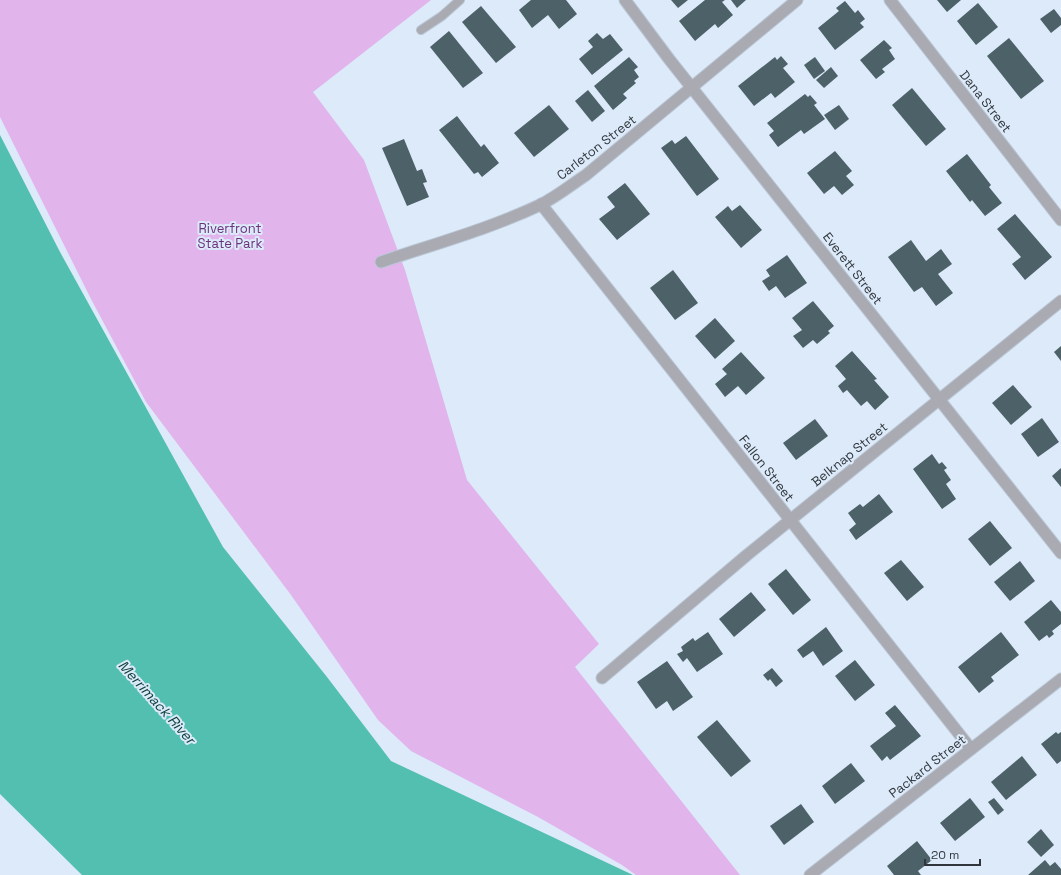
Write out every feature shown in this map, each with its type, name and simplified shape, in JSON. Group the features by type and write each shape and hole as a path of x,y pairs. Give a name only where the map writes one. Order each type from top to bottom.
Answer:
{"street":[{"name":"Everett Street","path":"625,0 691,88 1061,553"},
{"name":"Carleton Street","path":"381,262 499,222 541,204 586,175 798,0"},
{"name":"Dana Street","path":"890,0 1061,220"},
{"name":"Fallon Street","path":"541,204 971,749"},
{"name":"Belknap Street","path":"602,678 747,555 1061,301"},
{"name":"Packard Street","path":"810,875 1061,679"}],"lane":[{"path":"421,30 442,16 460,0"}],"green space":[{"name":"Riverfront State Park","path":"0,0 431,0 313,92 364,160 405,270 467,480 599,644 575,667 740,875 636,875 622,865 538,817 411,751 378,720 291,595 146,402 92,301 0,117"}],"water":[{"name":"Merrimack River","path":"0,135 60,252 223,547 327,677 391,761 633,875 82,875 0,794"}],"building":[{"path":"531,0 566,0 577,14 559,29 548,15 532,28 519,10"},
{"path":"671,0 688,0 678,8"},
{"path":"705,0 725,0 722,2 733,15 718,28 715,24 695,41 679,21"},
{"path":"731,0 746,0 737,8"},
{"path":"937,0 961,0 947,12"},
{"path":"845,1 855,13 858,10 865,19 860,23 864,27 835,50 818,28 839,11 836,8"},
{"path":"978,3 998,27 976,45 957,21"},
{"path":"481,6 516,47 496,63 462,22"},
{"path":"1054,9 1061,18 1061,25 1051,33 1040,19"},
{"path":"449,31 483,73 463,88 430,47"},
{"path":"597,33 603,39 610,34 623,50 592,75 579,59 593,47 588,41"},
{"path":"1009,38 1044,81 1021,99 987,56"},
{"path":"884,40 892,48 889,50 895,59 882,69 885,72 876,79 860,60"},
{"path":"781,56 788,64 783,68 795,82 775,98 771,93 754,106 738,86 775,57 777,60"},
{"path":"629,57 638,67 634,70 639,77 634,81 636,83 623,94 627,98 613,110 594,86"},
{"path":"815,57 825,71 814,79 804,65"},
{"path":"831,67 838,76 824,88 816,80"},
{"path":"912,88 946,129 926,146 892,105"},
{"path":"588,90 605,111 592,122 575,101"},
{"path":"805,94 808,97 810,95 817,103 814,105 825,119 804,134 801,130 778,147 769,135 774,131 767,123"},
{"path":"549,105 569,129 534,157 514,133"},
{"path":"839,105 849,119 835,130 824,115"},
{"path":"457,116 481,147 484,144 499,163 482,177 478,172 474,174 439,130"},
{"path":"686,136 719,179 697,196 661,148 672,140 675,144"},
{"path":"404,139 417,171 422,169 427,182 423,183 429,197 407,206 382,148"},
{"path":"835,151 852,171 846,176 854,185 842,195 834,186 824,194 807,173"},
{"path":"967,154 991,185 989,187 1002,203 985,216 972,200 970,202 946,171"},
{"path":"625,183 650,214 617,240 599,219 615,207 607,197"},
{"path":"740,205 762,230 741,248 715,217 728,206 732,211"},
{"path":"1015,214 1052,257 1025,280 1012,264 1021,257 997,229"},
{"path":"911,240 926,261 941,249 952,264 938,274 953,293 936,306 922,287 914,292 888,257"},
{"path":"787,255 807,283 785,298 776,286 769,291 762,281 770,276 766,270"},
{"path":"673,270 698,303 675,320 650,288"},
{"path":"813,301 834,326 828,331 830,333 817,344 813,340 803,348 793,336 802,330 792,318"},
{"path":"715,318 735,341 715,359 695,336"},
{"path":"1061,346 1061,361 1054,352"},
{"path":"852,351 877,379 874,380 889,397 875,410 867,401 861,406 847,390 843,393 838,386 846,379 835,366"},
{"path":"741,352 765,378 746,395 738,386 725,397 715,384 727,374 722,369"},
{"path":"1013,385 1032,407 1011,425 992,403"},
{"path":"1042,418 1059,442 1038,457 1021,434"},
{"path":"815,419 828,436 796,460 783,443"},
{"path":"932,454 939,464 942,462 947,468 944,470 951,480 946,484 956,499 942,509 913,469"},
{"path":"1061,468 1061,487 1052,476"},
{"path":"879,494 893,512 856,540 849,530 856,524 848,513 860,504 863,507"},
{"path":"990,521 1012,548 990,566 968,539"},
{"path":"901,560 924,587 907,601 884,573"},
{"path":"1020,561 1035,581 1010,601 994,582"},
{"path":"786,569 811,600 793,615 768,584"},
{"path":"751,592 766,610 734,637 719,619"},
{"path":"1051,600 1061,612 1061,624 1052,631 1054,634 1049,638 1047,635 1039,641 1024,622"},
{"path":"826,627 843,651 823,666 813,651 803,658 797,650"},
{"path":"708,632 723,654 697,672 687,658 683,662 677,654 683,651 681,647 693,638 695,641"},
{"path":"1001,632 1019,655 991,677 994,681 979,693 958,667"},
{"path":"855,660 875,685 855,701 835,676"},
{"path":"667,661 693,697 673,711 667,701 656,709 637,682"},
{"path":"772,668 783,681 776,687 770,679 768,681 763,675"},
{"path":"895,705 921,736 890,760 887,756 882,761 870,746 896,726 885,713"},
{"path":"717,720 751,761 731,777 697,737"},
{"path":"1056,732 1058,734 1061,732 1061,761 1057,764 1041,744"},
{"path":"1022,756 1037,775 1006,800 991,782"},
{"path":"851,763 865,781 835,804 822,786"},
{"path":"970,798 985,817 955,841 940,823"},
{"path":"994,798 1004,810 998,815 988,802"},
{"path":"801,804 814,822 784,845 770,826"},
{"path":"1041,829 1054,845 1041,857 1027,842"},
{"path":"917,841 932,860 918,871 921,875 894,875 887,866"},
{"path":"1045,860 1050,866 1055,862 1061,869 1061,875 1028,875"}]}
